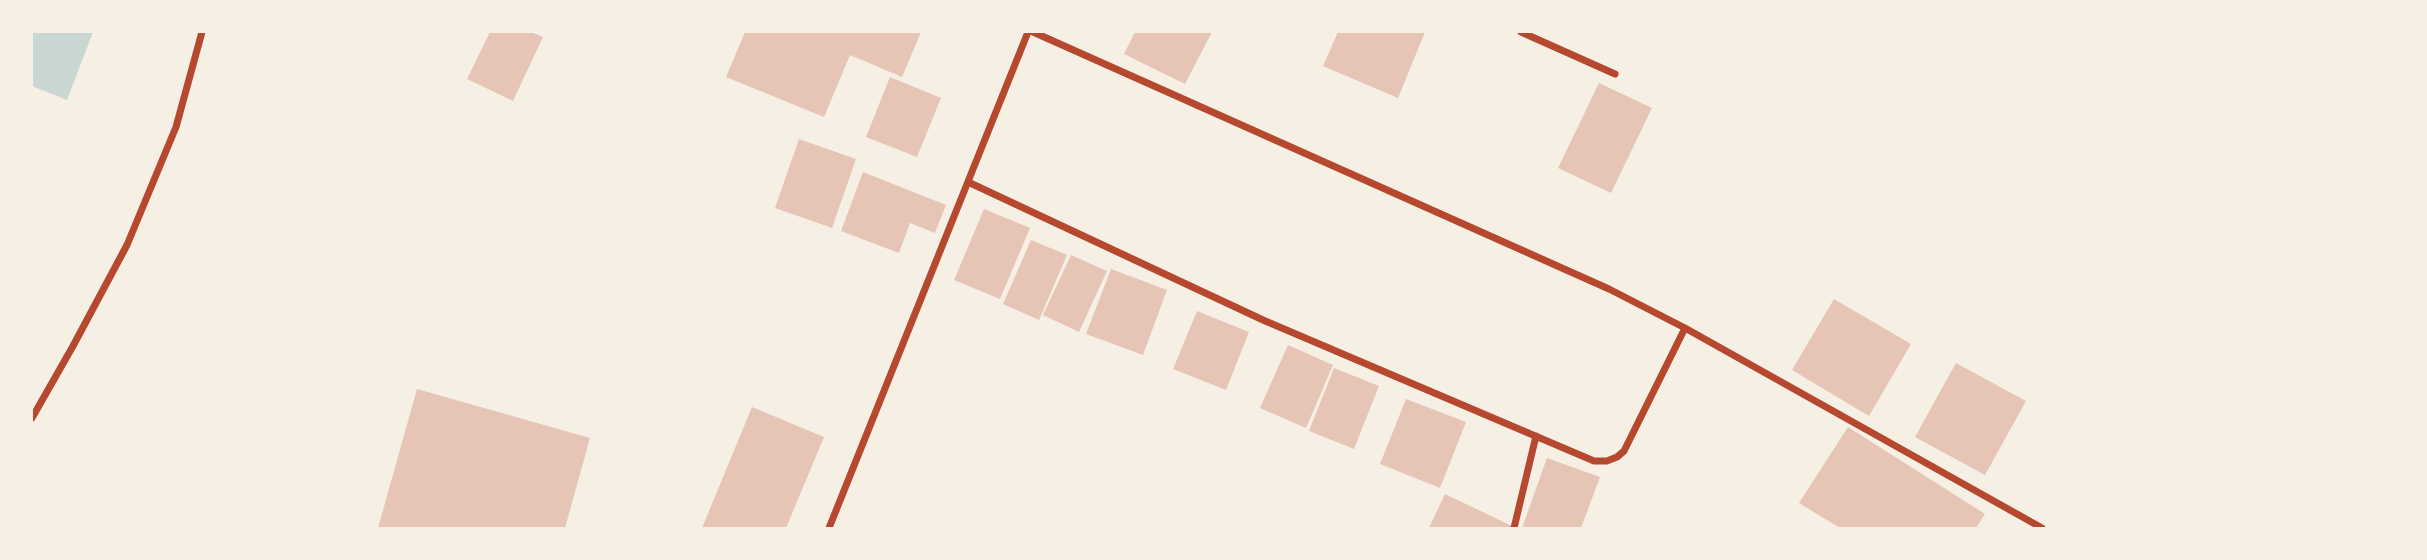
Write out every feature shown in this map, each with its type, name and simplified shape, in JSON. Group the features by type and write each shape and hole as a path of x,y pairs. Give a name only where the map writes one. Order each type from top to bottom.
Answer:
{"street":[{"path":"32,418 127,245 176,127 202,32"},
{"path":"828,528 1030,32 1609,289 1685,328 2042,528"},
{"path":"1521,32 1615,74"},
{"path":"968,182 1263,320 1594,461 1607,461 1625,451 1685,328"},
{"path":"1514,528 1536,436"}],"shaded area":[{"path":"32,32 93,32 67,100 32,86"}],"building":[{"path":"490,32 531,32 543,37 513,101 467,79"},
{"path":"745,32 921,32 902,77 850,55 824,117 726,77"},
{"path":"1135,32 1212,32 1185,84 1124,54"},
{"path":"1338,32 1425,32 1398,98 1323,66"},
{"path":"890,77 941,98 917,157 866,137"},
{"path":"1599,83 1652,108 1611,193 1558,168"},
{"path":"799,139 856,159 832,228 775,208"},
{"path":"863,172 946,205 935,233 910,223 899,253 841,231"},
{"path":"984,209 1030,228 1000,299 954,280"},
{"path":"1031,240 1067,255 1039,320 1003,304"},
{"path":"1071,255 1107,271 1079,332 1043,315"},
{"path":"1111,269 1167,290 1143,355 1086,334"},
{"path":"1834,299 1911,344 1869,416 1792,370"},
{"path":"1197,311 1249,332 1226,390 1173,369"},
{"path":"1288,345 1333,365 1306,428 1260,408"},
{"path":"1956,363 2026,401 1985,475 1915,437"},
{"path":"1334,368 1379,386 1354,449 1309,431"},
{"path":"417,389 590,438 565,528 378,528"},
{"path":"1406,399 1466,422 1440,488 1380,464"},
{"path":"752,407 824,437 786,528 702,528"},
{"path":"1848,427 1985,514 1976,528 1840,528 1799,503"},
{"path":"1547,458 1600,477 1581,528 1522,528"},
{"path":"1445,494 1512,526 1429,528"}]}
